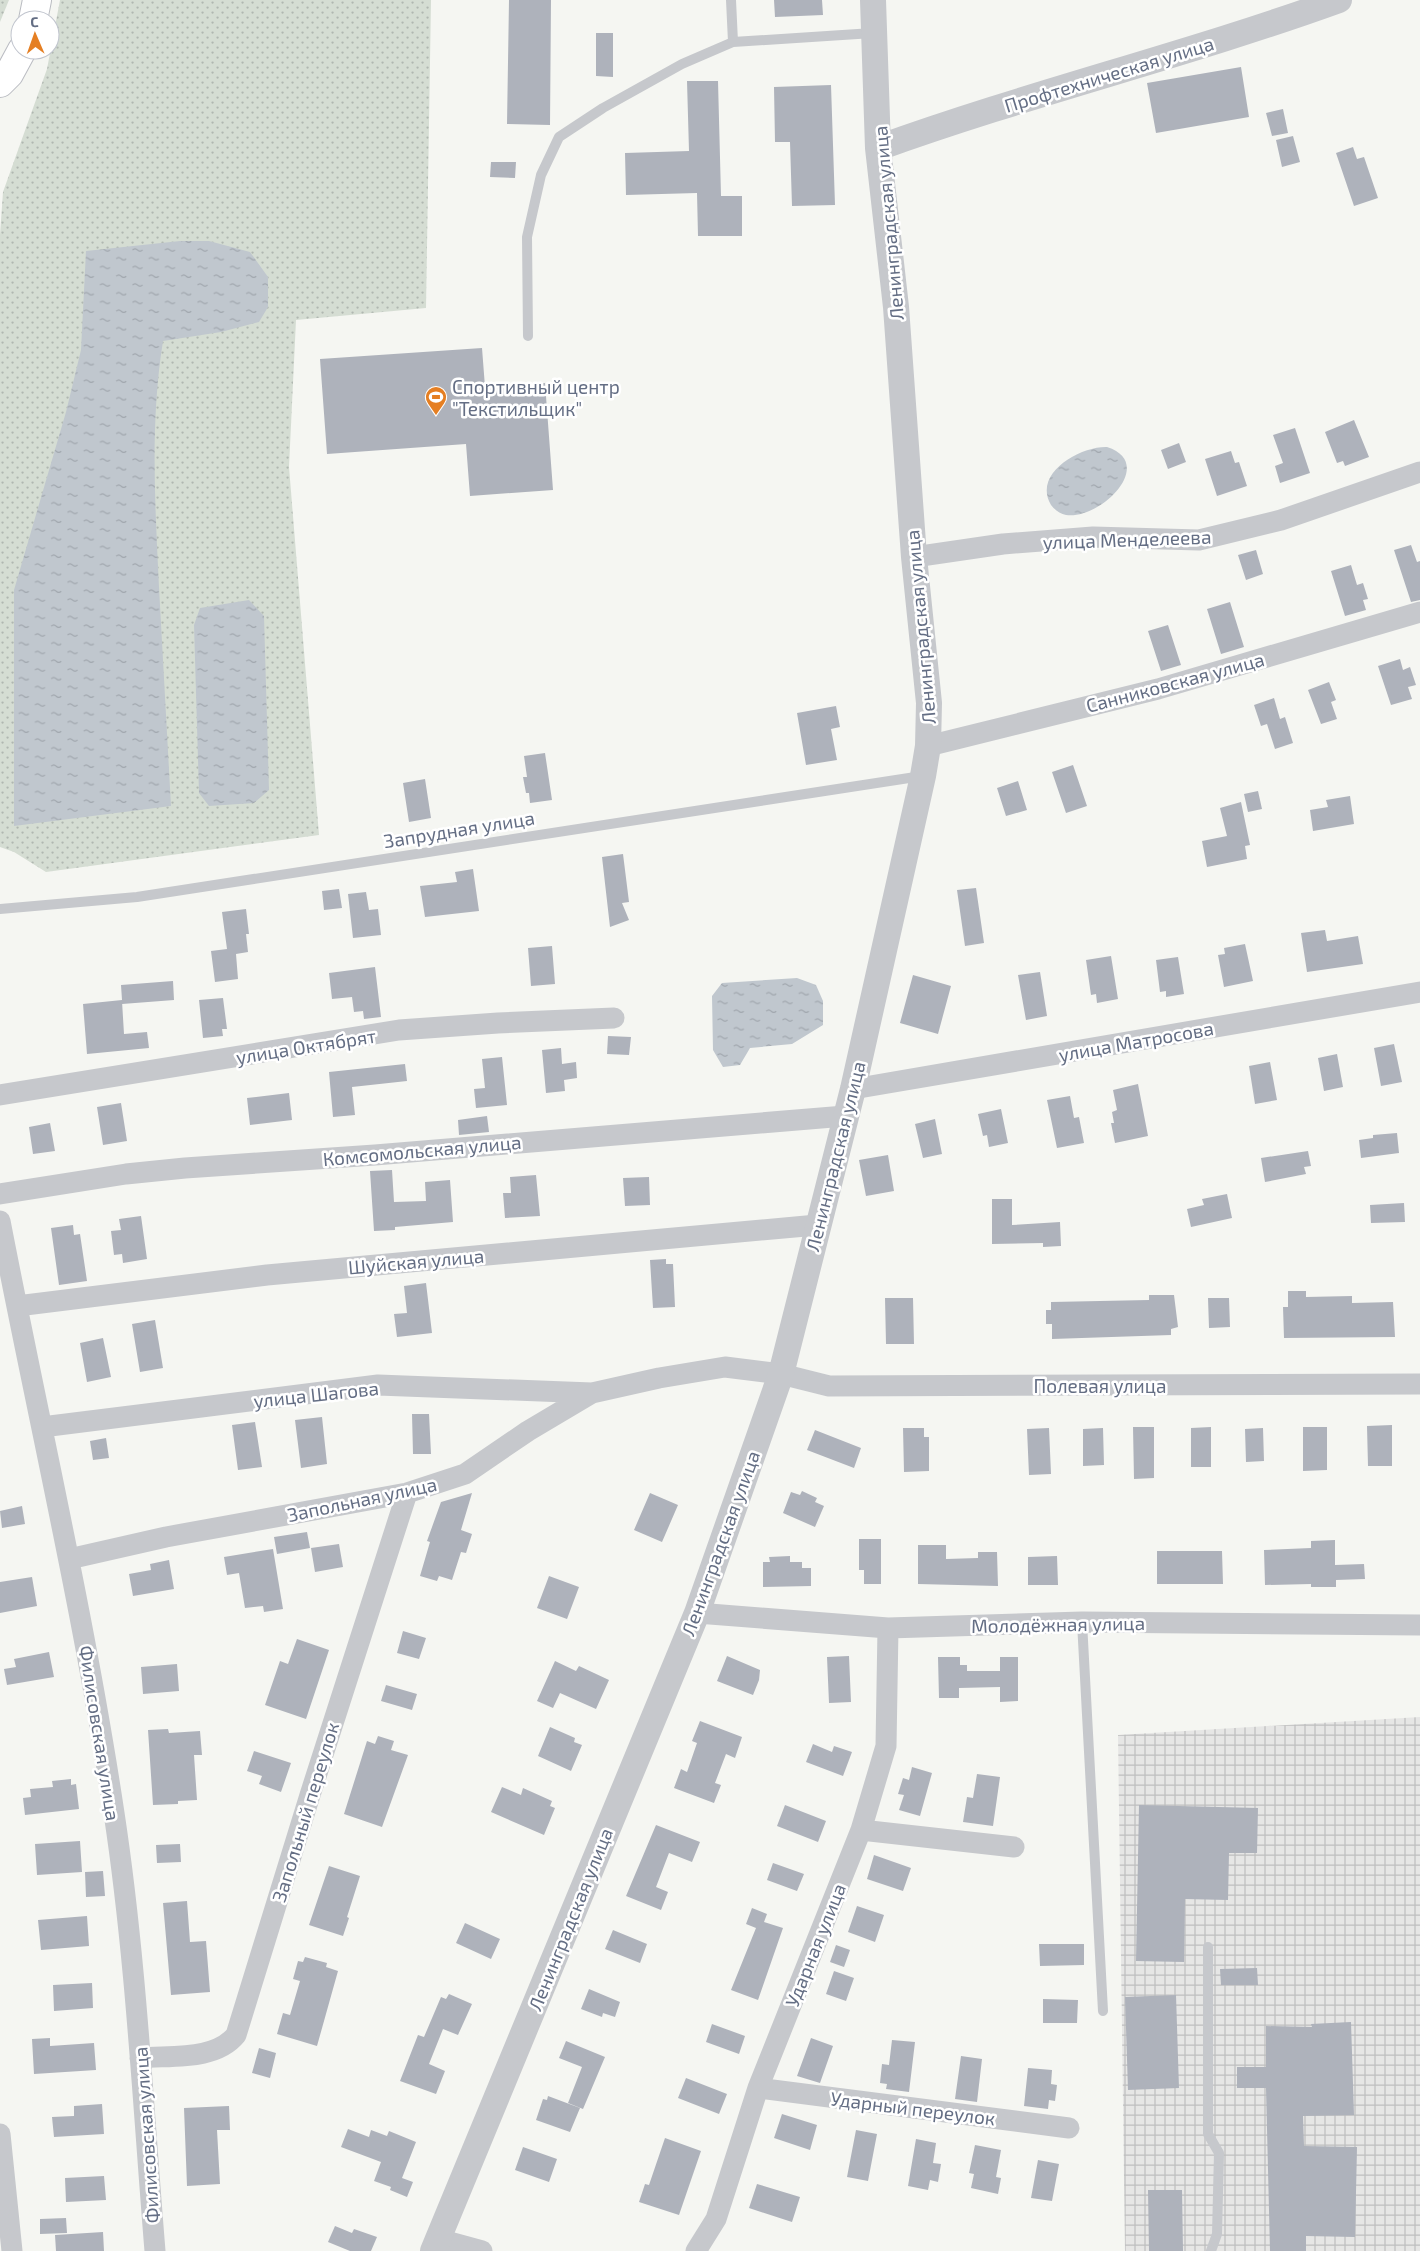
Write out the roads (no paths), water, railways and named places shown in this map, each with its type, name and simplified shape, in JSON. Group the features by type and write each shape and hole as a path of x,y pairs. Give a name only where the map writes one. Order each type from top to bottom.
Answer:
{"main road":[{"path":"0,83 10,74 17,60"}],"street":[{"name":"Ленинградская улица","path":"435,2245 697,1613 781,1374 852,1089 923,776 928,746 929,703 914,557 896,307 878,148 873,0"},
{"name":"Профтехническая улица","path":"878,148 940,125 1257,30 1339,0"},
{"name":"улица Менделеева","path":"914,557 1003,544 1093,537 1199,540 1281,520 1420,472"},
{"name":"Санниковская улица","path":"928,746 1158,689 1420,612"},
{"name":"улица Матросова","path":"852,1089 1420,992"},
{"name":"улица Октябрят","path":"0,1095 399,1030 614,1018"},
{"name":"Комсомольская улица","path":"0,1194 126,1174 185,1168 375,1155 845,1116"},
{"name":"Филисовская улица","path":"0,1221 95,1692 115,1816 128,1920 155,2251"},
{"name":"Шуйская улица","path":"16,1306 286,1273 817,1225"},
{"name":"Запольная улица","path":"69,1559 166,1537 407,1493 465,1474 528,1431 592,1393 726,1367 781,1374"},
{"name":"Полевая улица","path":"781,1374 829,1386 1420,1384"},
{"name":"улица Шагова","path":"42,1427 378,1385 592,1393"},
{"name":"Запольный переулок","path":"140,2058 209,2052 230,2042 236,2035 310,1795 407,1493"},
{"name":"Молодёжная улица","path":"697,1613 888,1628 1082,1622 1420,1625"},
{"name":"Ударная улица","path":"696,2251 716,2219 758,2088 861,1830 886,1746 888,1628"},
{"path":"861,1830 1014,1847"},
{"name":"Ударный переулок","path":"758,2088 1069,2128"},
{"path":"0,2134 12,2251"},
{"path":"435,2245 482,2251"}],"lane":[{"path":"732,0 733,42"},
{"path":"528,336 526,237 541,175 559,137 611,103 682,64 733,42 875,33"},
{"name":"Запрудная улица","path":"0,909 136,897 923,776"},
{"path":"1082,1622 1103,2012"},
{"path":"1208,1947 1208,2134 1219,2153 1217,2234 1211,2251"}],"water":[{"path":"180,241 209,241 250,252 268,277 268,307 259,322 221,332 163,341 156,402 155,494 171,806 14,826 14,590 66,412 81,350 86,251"},
{"path":"1107,447 1121,455 1127,465 1125,477 1118,489 1108,500 1094,509 1080,514 1066,515 1056,510 1051,505 1047,493 1048,482 1054,472 1073,456 1096,448"},
{"path":"249,600 264,616 269,790 254,803 209,806 199,793 194,625 200,608"},
{"path":"797,978 816,985 823,1001 823,1025 792,1044 750,1048 740,1065 723,1067 713,1050 712,996 722,983"}],"place":[{"name":"Спортивный центр \"Текстильщик\"","path":"436,416"}]}
